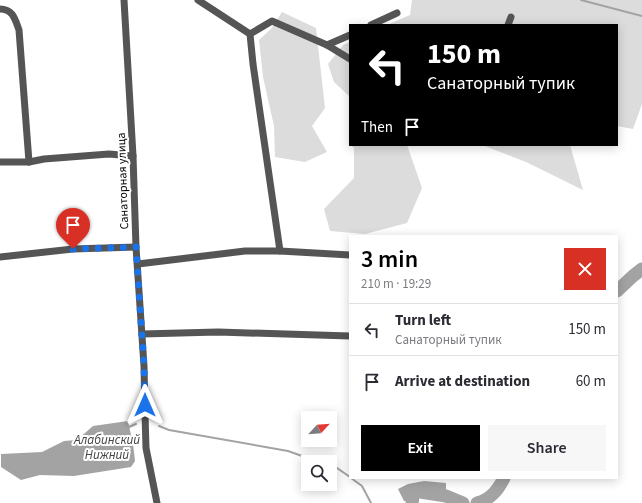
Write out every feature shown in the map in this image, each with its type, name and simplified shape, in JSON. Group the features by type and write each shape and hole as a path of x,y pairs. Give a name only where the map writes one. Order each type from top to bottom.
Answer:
{"street":[{"name":"Санаторная улица","path":"124,0 133,156 136,247 144,366 146,448 157,503"},
{"path":"198,0 250,34"},
{"path":"0,9 6,9 11,13 19,30 29,162"},
{"path":"373,24 396,13"},
{"path":"508,24 511,17"},
{"path":"250,34 272,21 327,45 349,58"},
{"path":"250,34 280,251"},
{"path":"327,45 349,35"},
{"path":"0,162 29,162 44,159 109,154 133,156"},
{"path":"0,257 73,249 136,247"},
{"path":"138,264 245,251 280,251 349,255"},
{"path":"142,334 218,332 349,336"}],"shaded area":[{"path":"412,0 642,0 642,104 633,129 618,126 618,24 389,24 410,15"},
{"path":"282,12 316,28 325,108 312,126 327,152 305,162 275,157 274,126 263,77 259,40 271,29"},
{"path":"349,42 349,96 334,82 328,64 343,45"},
{"path":"352,146 407,146 422,188 407,223 365,234 330,231 324,209 354,178 354,148"},
{"path":"485,146 570,146 583,190 526,162"}],"water":[{"name":"Алабинский Нижний","path":"128,421 135,461 131,467 74,476 40,475 21,480 1,467 1,454 42,452 64,441 77,440 93,426"},
{"path":"424,481 446,483 446,496 414,491 412,502 404,501 398,489 408,484"}],"waterway":[{"path":"581,0 642,16"},
{"path":"618,290 642,269"},
{"path":"129,427 136,424"},
{"path":"159,426 169,430 288,451 301,456"},
{"path":"337,468 349,476"},
{"path":"352,479 362,486 371,503"},
{"path":"477,503 494,494 503,479"},
{"path":"412,503 414,491 446,496 463,503"}],"route":[{"path":"73,249 136,247 144,366 145,405"}]}
